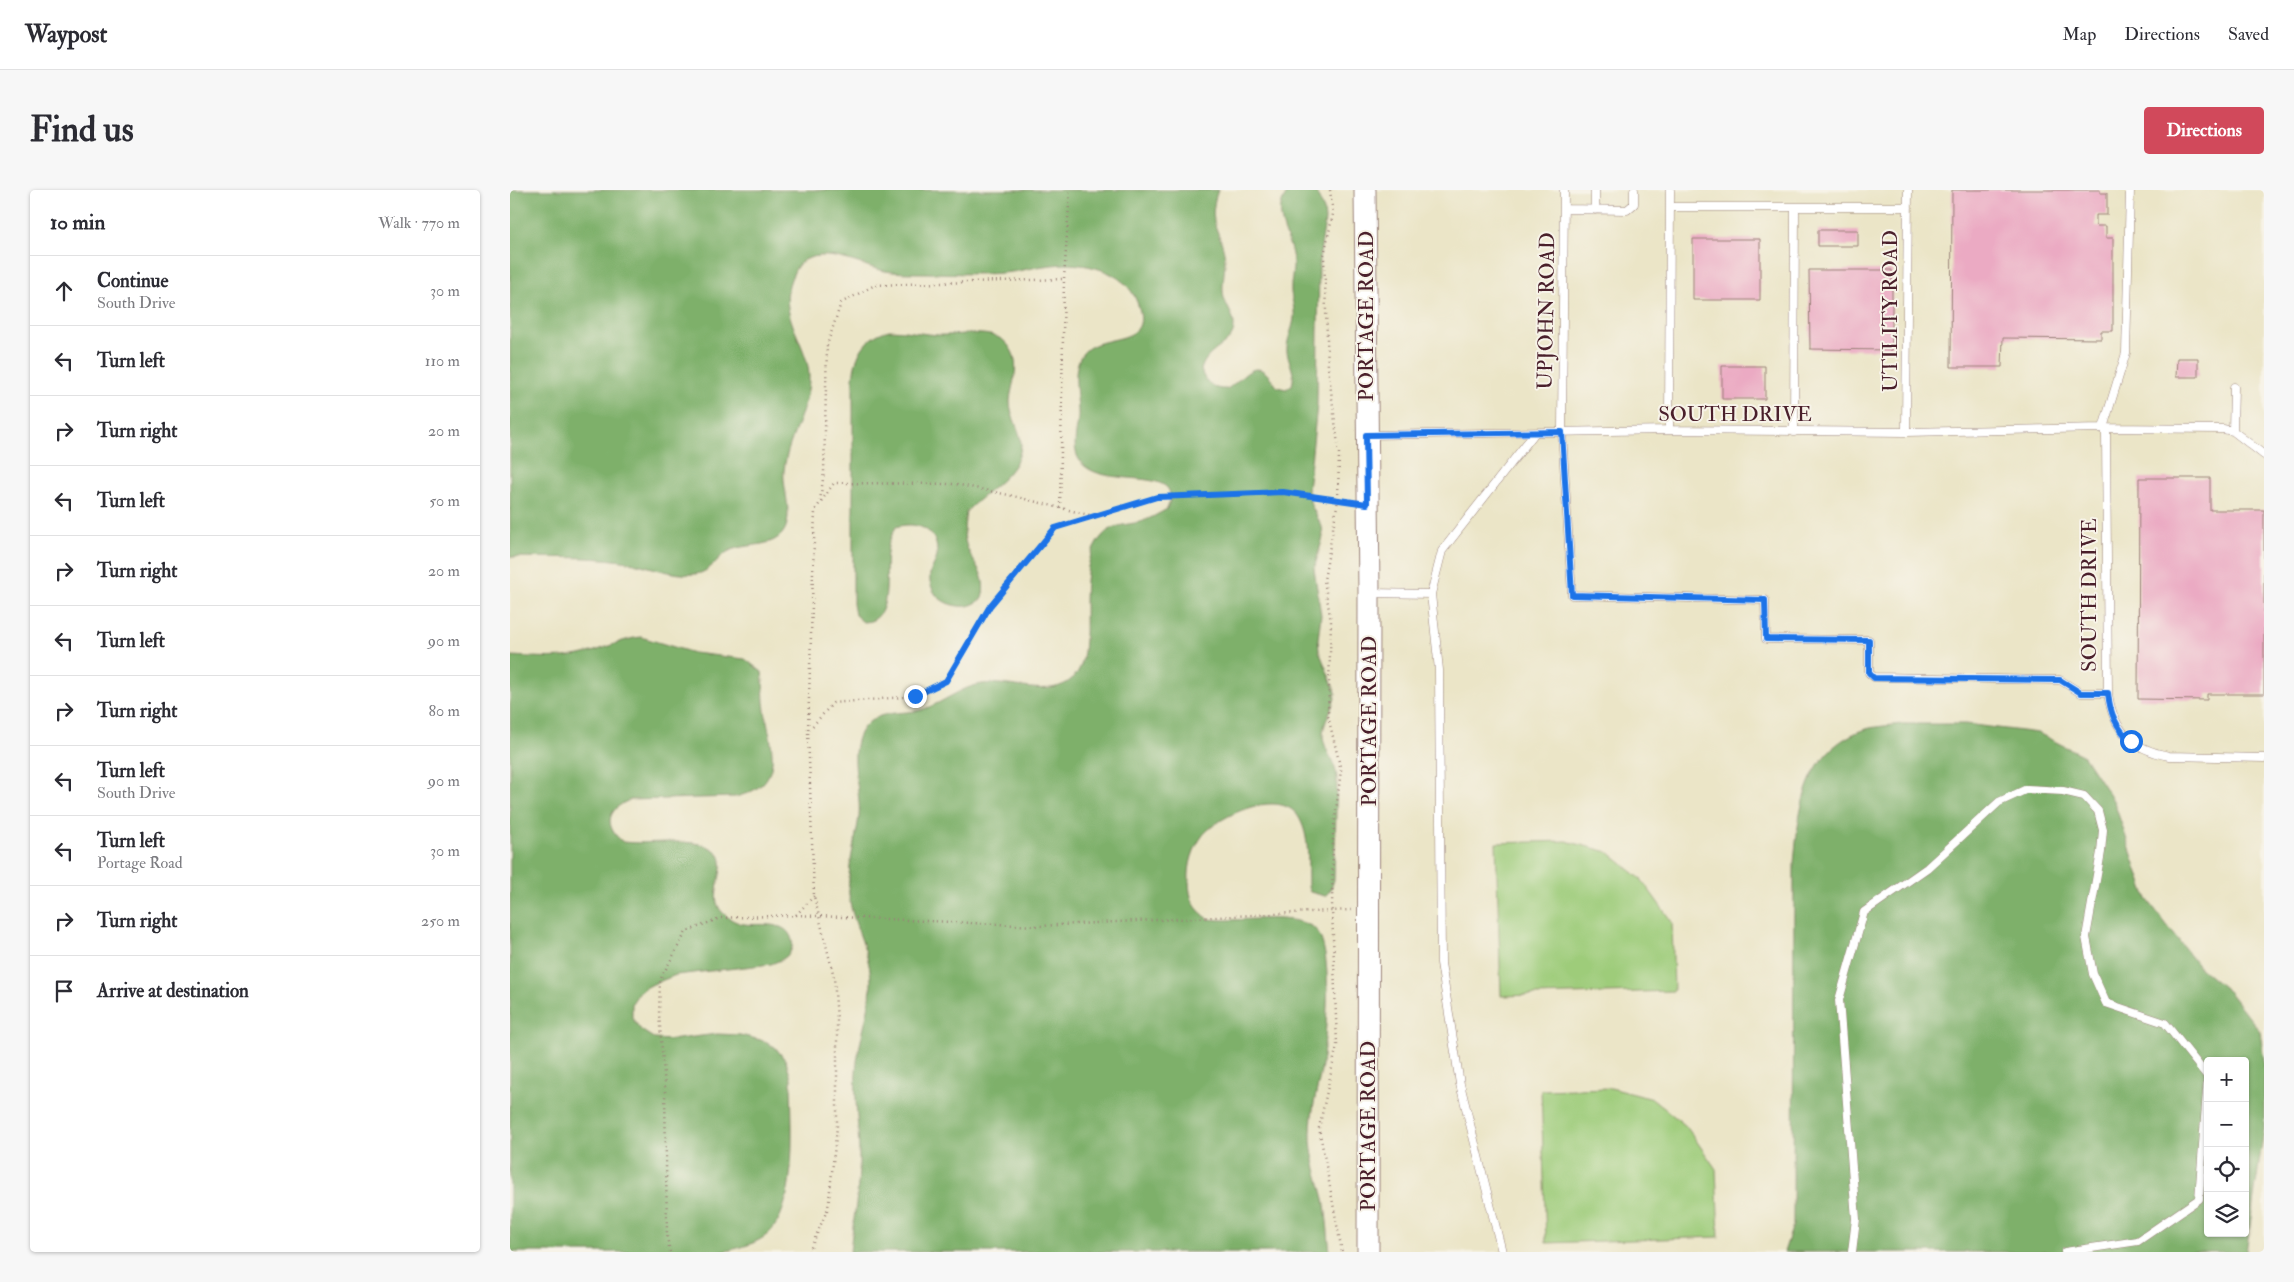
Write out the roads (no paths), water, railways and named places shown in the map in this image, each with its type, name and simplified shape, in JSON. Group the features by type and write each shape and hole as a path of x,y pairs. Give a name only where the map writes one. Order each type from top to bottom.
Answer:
{"main road":[{"name":"PORTAGE ROAD","path":"1365,190 1369,593 1368,1252"}],"lane":[{"name":"UPJOHN ROAD","path":"1564,190 1562,432 1572,595 1765,600 1766,639 1869,640 1869,673 1874,678 2060,680 2081,693 2108,693"},
{"path":"1595,190 1595,210"},
{"path":"1564,209 1626,210 1634,204 1634,190"},
{"path":"1669,430 1670,190"},
{"name":"UTILITY ROAD","path":"1906,432 1908,190"},
{"path":"2103,428 2126,353 2130,190"},
{"path":"1670,207 1908,207"},
{"path":"1794,432 1795,207"},
{"path":"2234,387 2233,431 2264,455"},
{"name":"SOUTH DRIVE","path":"2103,428 2106,431 2108,693 2112,715 2124,734 2142,749 2169,756 2264,758"},
{"name":"SOUTH DRIVE","path":"1366,435 1534,434 1669,430 1906,432 2213,428 2233,431"},
{"path":"1502,1252 1460,1084 1441,962 1439,670 1431,594 1442,551 1534,434"},
{"path":"1369,593 1431,594"},
{"path":"1852,1252 1856,1219 1839,1000 1864,912 1927,868 1999,802 2027,790 2062,791 2084,796 2098,811 2103,830 2101,852 2086,936 2093,974 2106,1003 2165,1023 2208,1077 2199,1199 2138,1241 2065,1252"}]}
